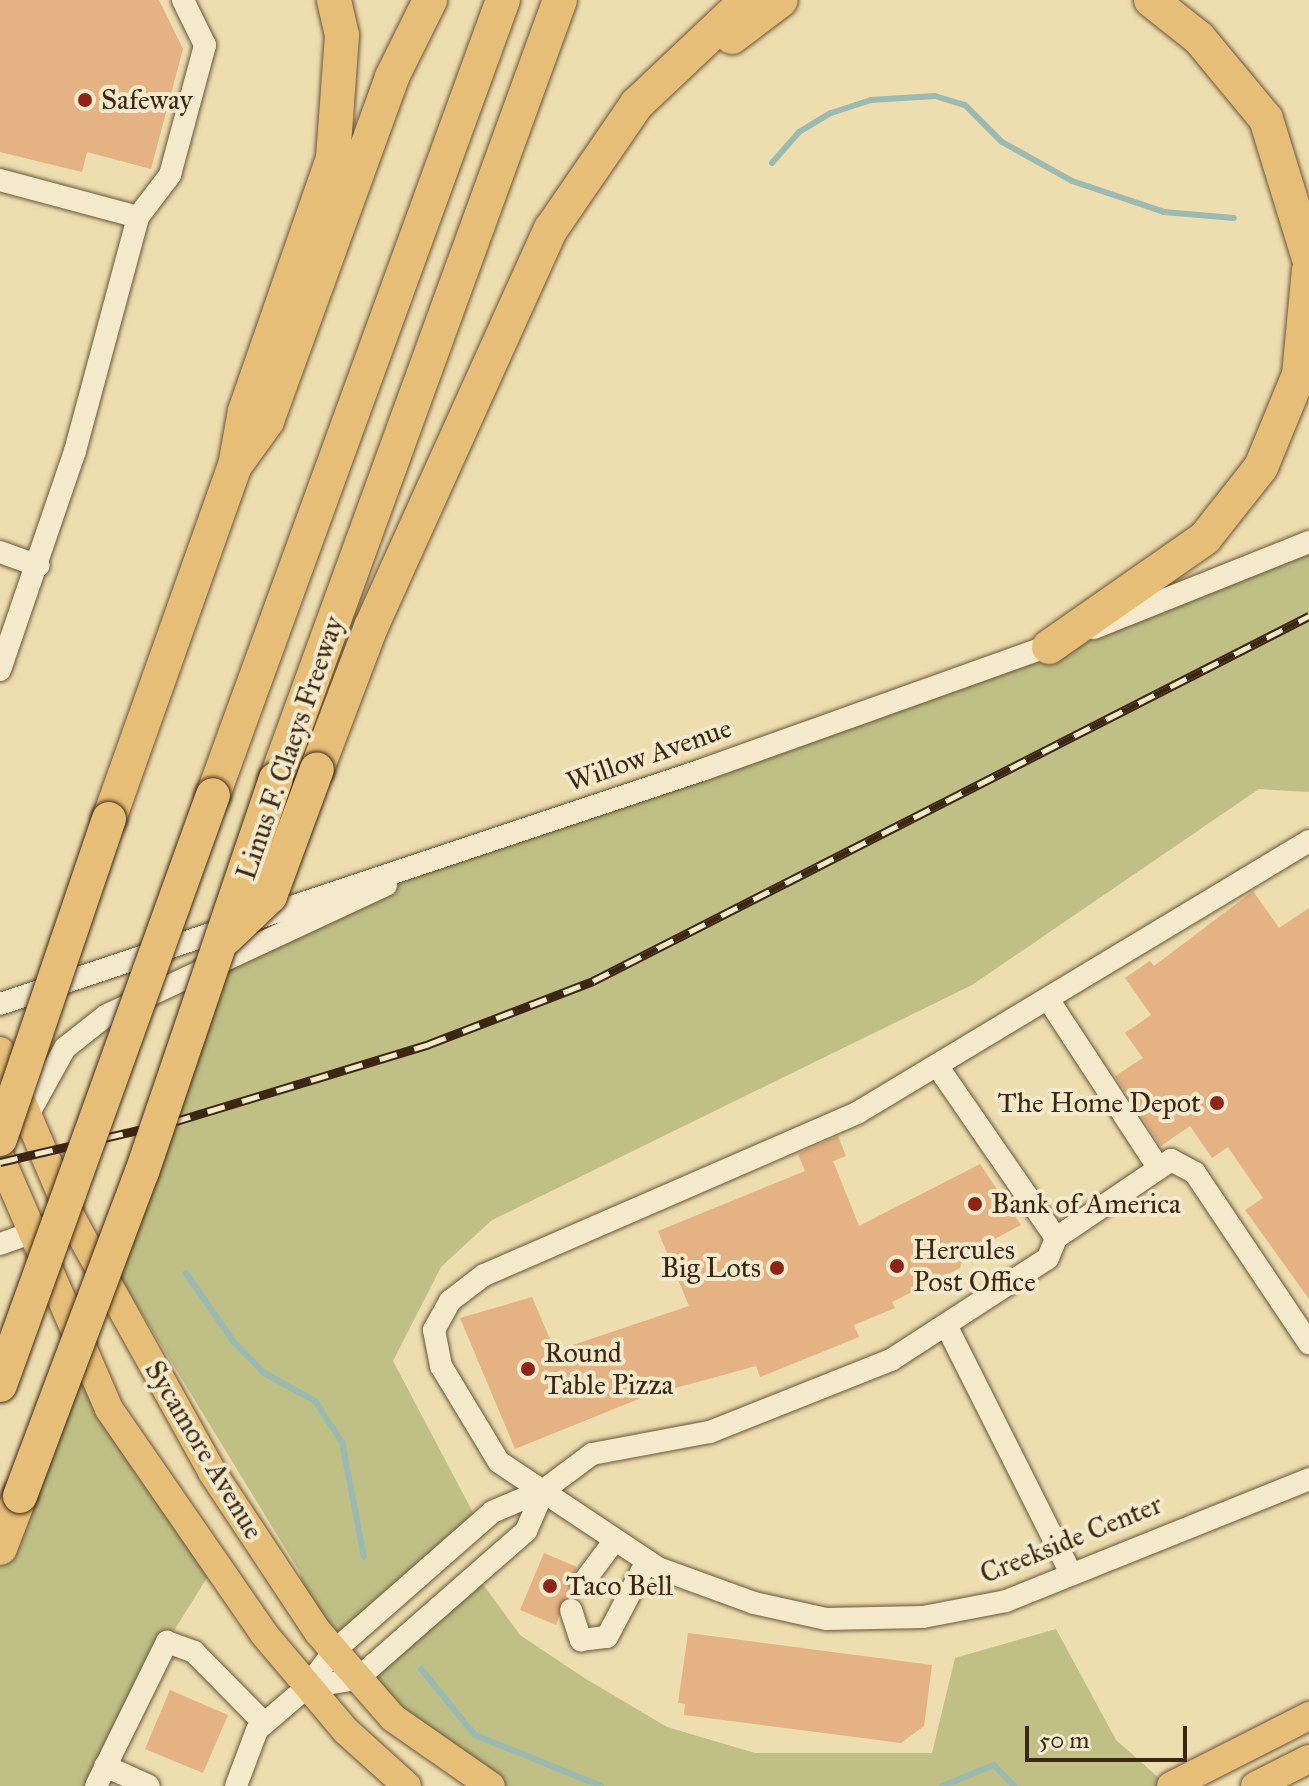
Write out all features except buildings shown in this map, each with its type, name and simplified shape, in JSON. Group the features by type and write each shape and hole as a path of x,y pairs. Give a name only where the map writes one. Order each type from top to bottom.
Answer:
{"highway":[{"path":"0,1139 109,819 235,466 245,411 333,158 342,35 334,0"},
{"path":"235,466 267,421 392,77 430,0"},
{"name":"Linus F. Claeys Freeway","path":"0,1548 223,941 276,779 560,0"},
{"path":"223,941 270,896 377,613 530,289 551,229 607,143 669,69 747,0"},
{"path":"530,289 602,176 667,99 781,0"},
{"path":"1151,0 1199,38 1266,119 1309,259"},
{"name":"Linus F. Claeys Freeway","path":"0,1385 498,15"},
{"path":"1049,647 1205,538 1261,467 1299,375 1309,270"}],"main road":[{"name":"Sycamore Avenue","path":"0,1051 72,1219 212,1472 334,1651 357,1679 393,1718 491,1786"},
{"name":"Sycamore Avenue","path":"0,1157 109,1409 307,1687 407,1786"},
{"path":"1171,1786 1309,1716"},
{"path":"1255,1786 1309,1759"}],"street":[{"path":"0,670 39,566 138,217 170,175 205,45 183,0"},
{"path":"0,180 138,217"},
{"name":"Willow Avenue","path":"0,1004 1049,647 1309,542"},
{"path":"0,552 39,566"},
{"path":"0,626 0,657"},
{"name":"Creekside Center","path":"1309,841 857,1113 484,1275 450,1301 434,1330 441,1366 499,1462 647,1561 754,1603 854,1622 965,1611 1071,1574 1309,1479"},
{"path":"28,1115 65,1048 107,1015 471,846"},
{"path":"1048,999 1158,1167"},
{"path":"938,1067 1056,1238"},
{"path":"236,1786 263,1722 307,1687 334,1651 492,1512 544,1490 592,1454 739,1423 948,1329 1048,1258 1056,1238 1171,1160 1195,1173 1309,1343"},
{"path":"0,1244 72,1219"},
{"path":"948,1329 1071,1574"},
{"path":"307,1687 357,1679 526,1531 544,1490"},
{"path":"582,1584 615,1540"},
{"path":"571,1610 581,1640 607,1637 647,1561"},
{"path":"149,1786 101,1776 167,1642 194,1652 263,1722"}],"green space":[{"path":"1309,542 1309,792 1259,789 972,985 492,1220 441,1267 393,1361 479,1524 334,1651 318,1632 299,1571 116,1271 223,941"},
{"path":"76,1347 215,1565 167,1642 96,1786 0,1786 0,1548"},
{"path":"477,1576 520,1635 586,1679 667,1727 755,1753 932,1753 955,1658 1056,1629 1116,1740 1168,1786 491,1786 357,1679"}],"waterway":[{"path":"772,163 799,132 831,113 871,100 935,96 965,105 1002,142 1072,181 1164,212 1234,218"},
{"path":"186,1273 233,1341 264,1373 315,1401 342,1442 364,1557"},
{"path":"421,1669 475,1735 601,1786"},
{"path":"942,1786 994,1765 1014,1786"}],"railway":[{"path":"0,1162 173,1122 429,1044 593,981 1309,616"}],"place":[{"name":"Safeway","path":"85,100"},
{"name":"The Home Depot","path":"1217,1103"},
{"name":"Bank of America","path":"975,1204"},
{"name":"Hercules Post Office","path":"897,1266"},
{"name":"Big Lots","path":"777,1268"},
{"name":"Round Table Pizza","path":"528,1369"},
{"name":"Taco Bell","path":"550,1586"}]}
